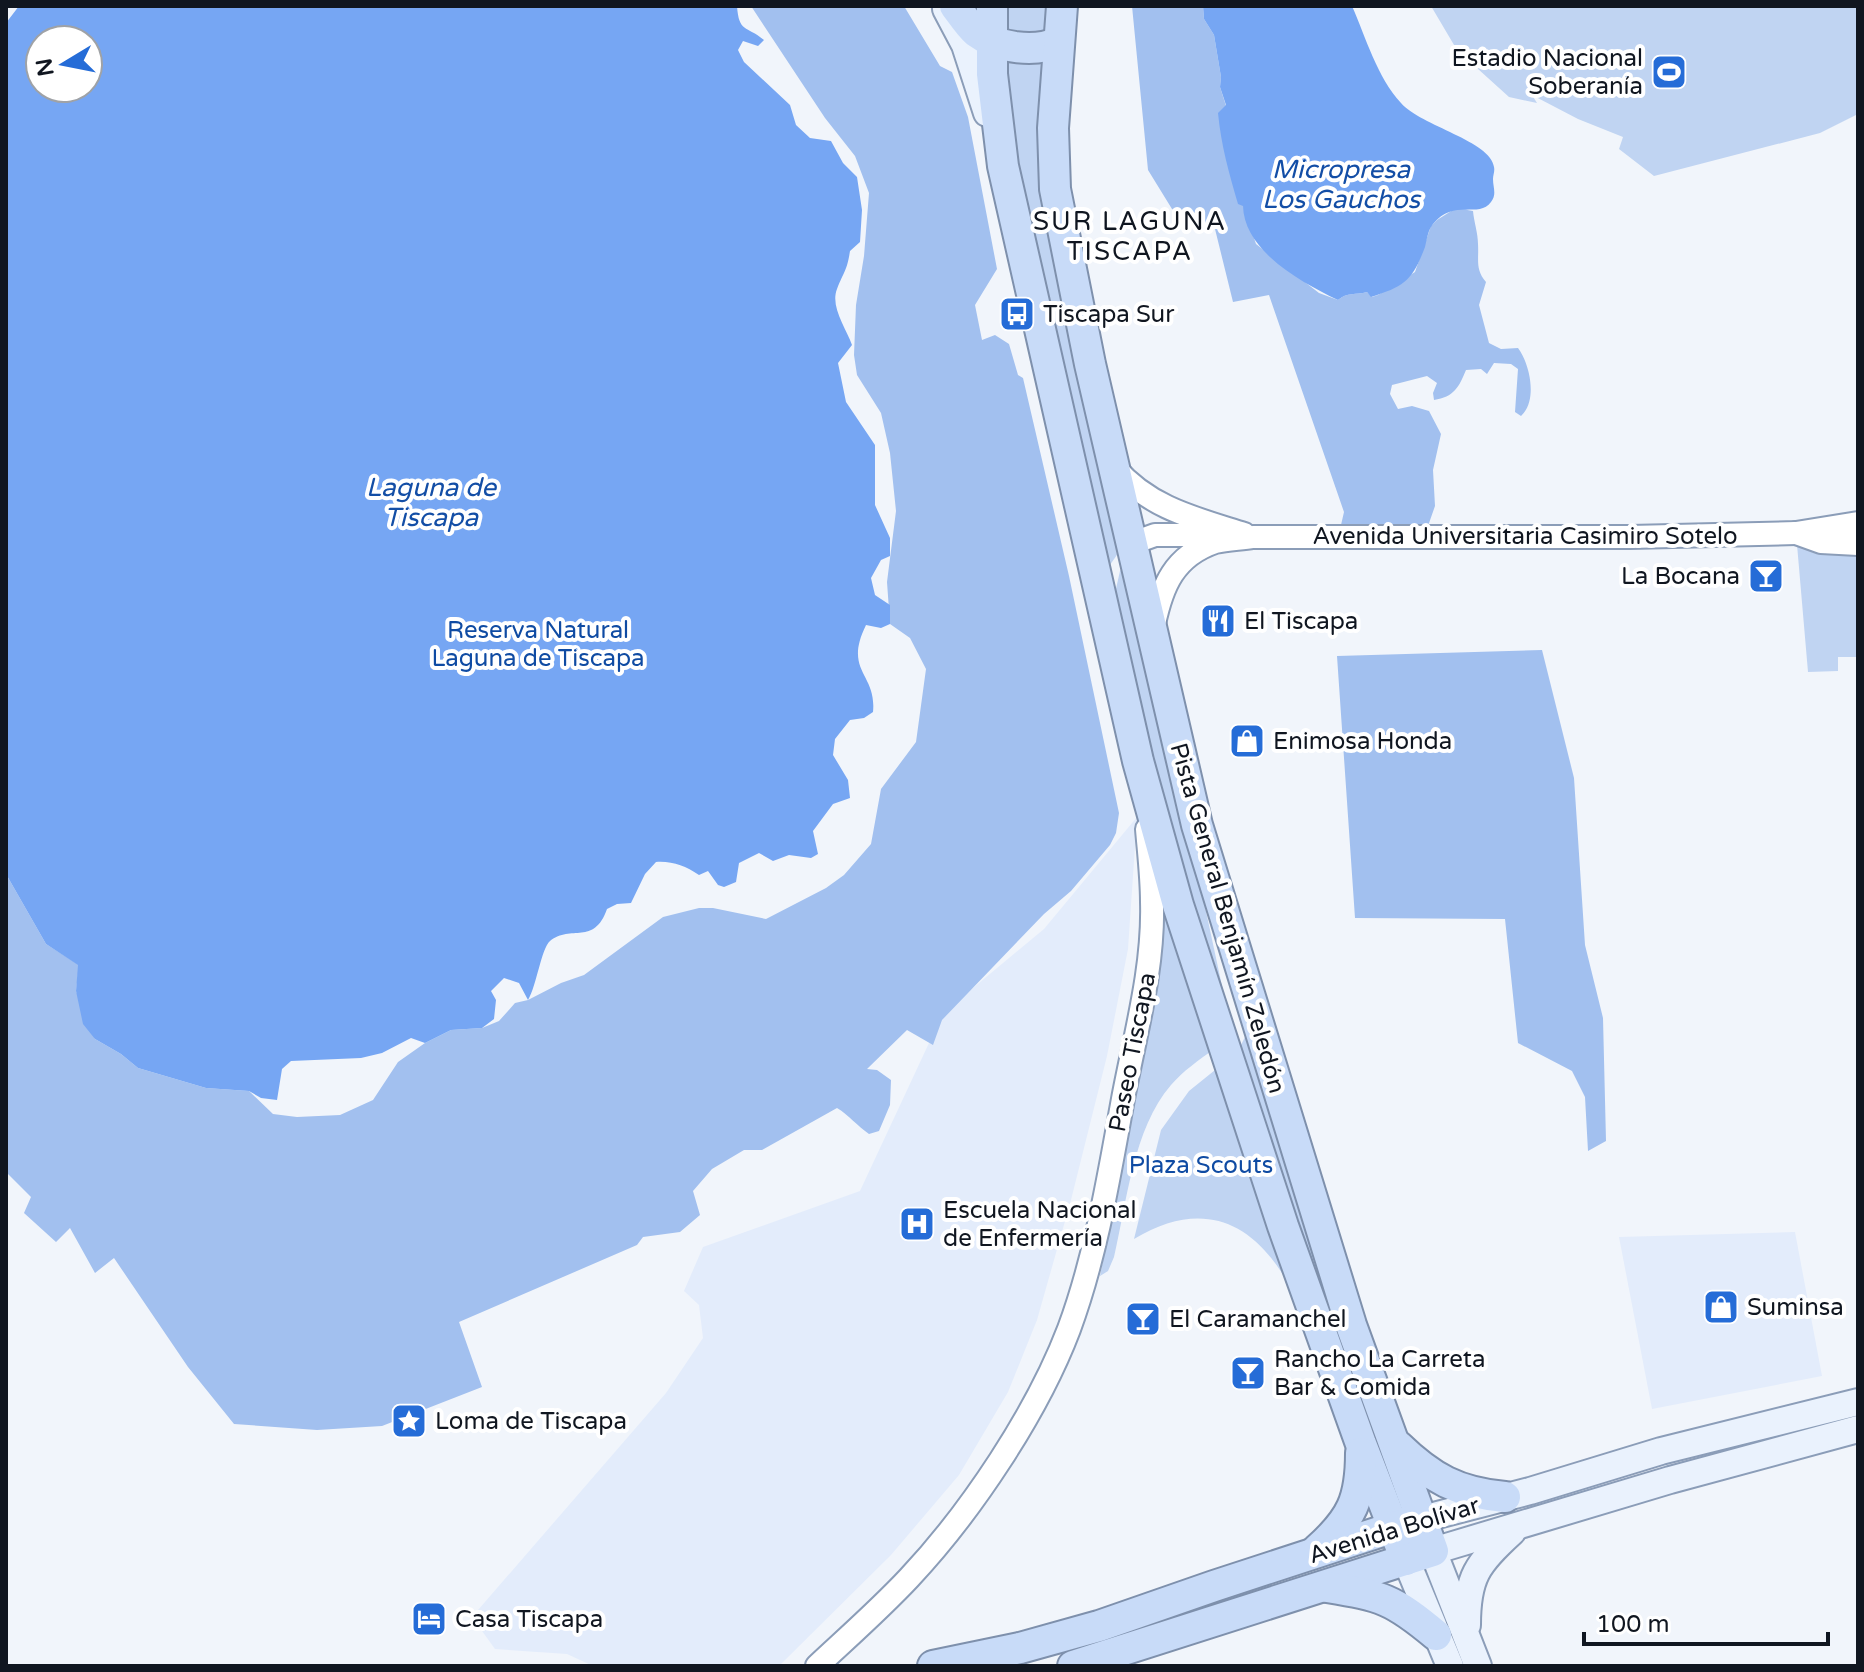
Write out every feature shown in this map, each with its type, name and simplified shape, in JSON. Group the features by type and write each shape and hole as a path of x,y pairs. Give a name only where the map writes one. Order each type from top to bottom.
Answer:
{"highway":[{"name":"Pista General Benjamín Zeledón","path":"992,6 991,40 1003,166 1138,761 1178,905 1283,1226 1361,1444 1408,1523"},
{"name":"Pista General Benjamín Zeledón","path":"1062,6 1053,143 1055,189 1090,364 1197,825 1346,1310 1392,1439 1408,1523 1420,1556"},
{"path":"948,7 991,40 1040,48 1058,42"},
{"path":"1108,624 1108,600 1115,568 1122,554 1133,543"},
{"path":"1197,825 1229,958 1238,1010 1236,1035 1226,1050"},
{"path":"1392,1439 1416,1465 1440,1480 1477,1494 1505,1497"},
{"path":"1313,1554 1338,1531 1353,1509 1361,1483 1361,1444"},
{"name":"Avenida Bolívar","path":"933,1666 1087,1630 1408,1523"},
{"name":"Avenida Bolívar","path":"1073,1666 1420,1556"},
{"path":"1321,1586 1374,1594 1404,1607 1436,1635"}],"main road":[{"name":"Pista General Benjamín Zeledón","path":"948,7 978,80 1003,166"},
{"name":"Avenida Bolívar","path":"1408,1523 1661,1451 1858,1402"},
{"name":"Avenida Bolívar","path":"1420,1556 1670,1480 1858,1429"},
{"path":"1467,1637 1468,1590 1473,1576 1490,1552 1517,1527"},
{"name":"Pista General Benjamín Zeledón","path":"1420,1556 1436,1635 1450,1666"},
{"name":"Pista General Benjamín Zeledón","path":"1420,1556 1467,1637 1478,1666"}],"street":[{"name":"Avenida Universitaria Casimiro Sotelo","path":"1115,468 1151,500 1186,516 1253,537"},
{"name":"Avenida Universitaria Casimiro Sotelo","path":"1153,629 1164,584 1195,553 1216,542 1253,537 1630,537 1796,533 1858,523"},
{"path":"1133,543 1155,535 1182,533 1253,537"},
{"name":"Avenida Universitaria Casimiro Sotelo","path":"1796,533 1821,542 1858,544"},
{"name":"Paseo Tiscapa","path":"838,1666 946,1536 1013,1439 1055,1363 1083,1284 1109,1176 1148,966 1152,903 1138,761"},
{"name":"Paseo Tiscapa","path":"817,1666 909,1578"}],"shaded area":[{"path":"751,6 904,6 940,66 952,72 968,117 997,269 975,305 982,340 995,335 1009,344 1018,375 1023,378 1119,813 1116,833 1110,845 1071,891 1044,914 942,1020 933,1045 907,1030 867,1069 877,1070 891,1080 890,1105 879,1131 869,1134 837,1108 762,1150 744,1150 712,1169 693,1191 700,1215 680,1232 643,1237 637,1245 459,1322 482,1387 382,1426 317,1430 234,1424 188,1367 114,1258 95,1273 70,1228 56,1242 24,1213 31,1197 6,1172 6,874 46,944 79,965 76,991 95,1039 138,1068 206,1088 249,1091 273,1114 297,1117 340,1115 373,1100 398,1062 425,1043 451,1030 482,1028 499,1021 515,1003 584,975 663,917 699,908 713,908 766,919 826,888 844,875 871,844 881,789 916,742 926,669 910,638 890,624 887,582 896,511 890,453 881,413 857,375 854,355 856,305 869,193 855,156 825,118"},
{"path":"1132,6 1203,6 1204,19 1214,35 1220,87 1243,205 1256,244 1319,293 1338,300 1367,292 1372,297 1378,295 1415,272 1431,226 1437,220 1456,208 1473,211 1479,268 1486,282 1479,305 1489,343 1501,349 1518,348 1529,373 1531,392 1521,416 1515,412 1518,369 1511,364 1494,363 1487,374 1481,369 1466,370 1455,390 1434,400 1437,383 1427,376 1392,385 1390,394 1398,409 1412,406 1429,411 1441,434 1433,470 1435,506 1428,526 1338,538 1344,512 1269,295 1233,302 1215,229 1172,209 1148,170"},
{"path":"1542,650 1574,778 1585,945 1603,1018 1606,1141 1588,1151 1585,1097 1572,1071 1518,1043 1505,919 1355,918 1337,656"},
{"name":"Escuela Nacional de Enfermería","path":"1137,817 1128,949 1107,1056 1071,1200 1037,1320 1008,1392 959,1475 891,1555 779,1666 593,1666 567,1654 495,1649 472,1617 666,1393 703,1338 699,1305 684,1291 703,1247 860,1191 943,1013 1044,929"},
{"name":"Suminsa","path":"1795,1232 1822,1376 1652,1409 1619,1237"}],"green space":[{"path":"998,6 1055,6 1054,31 1009,38"},
{"name":"Estadio Nacional Soberanía","path":"1431,6 1858,6 1858,114 1820,133 1654,176 1619,149 1623,137 1578,119 1532,95 1537,103 1509,97 1457,50"},
{"path":"1003,51 1042,55 1124,545 1107,569 1008,124"},
{"path":"1796,533 1858,544 1858,657 1838,657 1838,671 1808,672"},
{"path":"1127,561 1174,762 1228,1014 1225,1016 1148,744 1115,593 1120,571"},
{"path":"1165,898 1214,1049 1186,1070 1158,1103 1133,1167 1114,1257 1108,1271 1100,1276 1149,1026"},
{"path":"1247,1033 1402,1510 1352,1383 1237,1053"},
{"name":"Plaza Scouts","path":"1220,1066 1289,1285 1259,1244 1223,1222 1181,1220 1134,1239 1161,1130 1189,1091"}],"water":[{"name":"Laguna de Tiscapa","path":"19,6 737,6 744,28 764,40 758,46 743,41 738,50 744,62 790,105 796,125 810,138 831,141 843,163 857,177 862,210 860,242 850,251 835,296 837,310 852,345 838,363 846,402 875,445 875,505 890,538 890,556 881,560 871,578 875,595 890,605 890,624 881,628 866,625 860,641 859,663 873,699 873,712 864,718 850,720 835,739 833,755 848,780 850,798 833,804 813,831 818,854 811,858 789,855 773,861 759,853 739,863 736,882 724,887 718,885 708,871 699,875 679,865 656,862 645,874 631,903 617,904 607,909 602,920 589,931 558,936 550,941 528,1000 519,983 504,978 491,991 496,1000 494,1019 482,1028 451,1030 425,1043 411,1038 382,1053 361,1058 291,1061 282,1069 277,1100 261,1098 249,1091 206,1088 138,1068 95,1039 83,1024 76,991 78,965 46,944 6,874 6,23"},
{"name":"Micropresa Los Gauchos","path":"1203,6 1352,6 1379,69 1401,103 1424,119 1469,141 1490,158 1494,168 1491,202 1480,209 1457,210 1441,216 1430,229 1411,275 1400,285 1383,293 1371,297 1367,292 1352,294 1338,300 1292,275 1277,264 1253,237 1243,206 1238,204 1219,125 1218,113 1226,105 1220,87 1214,35 1204,19"}],"place":[{"name":"Estadio Nacional Soberanía","path":"1669,72"},
{"name":"Tiscapa Sur","path":"1017,314"},
{"name":"La Bocana","path":"1766,576"},
{"name":"El Tiscapa","path":"1218,621"},
{"name":"Enimosa Honda","path":"1247,741"},
{"name":"Escuela Nacional de Enfermería","path":"917,1224"},
{"name":"Suminsa","path":"1721,1307"},
{"name":"El Caramanchel","path":"1143,1319"},
{"name":"Rancho La Carreta Bar & Comida","path":"1248,1373"},
{"name":"Loma de Tiscapa","path":"409,1421"},
{"name":"Casa Tiscapa","path":"429,1619"}],"district":[{"name":"SUR LAGUNA TISCAPA","path":"1130,236"}],"park label":[{"name":"Reserva Natural Laguna de Tiscapa","path":"538,644"}]}
